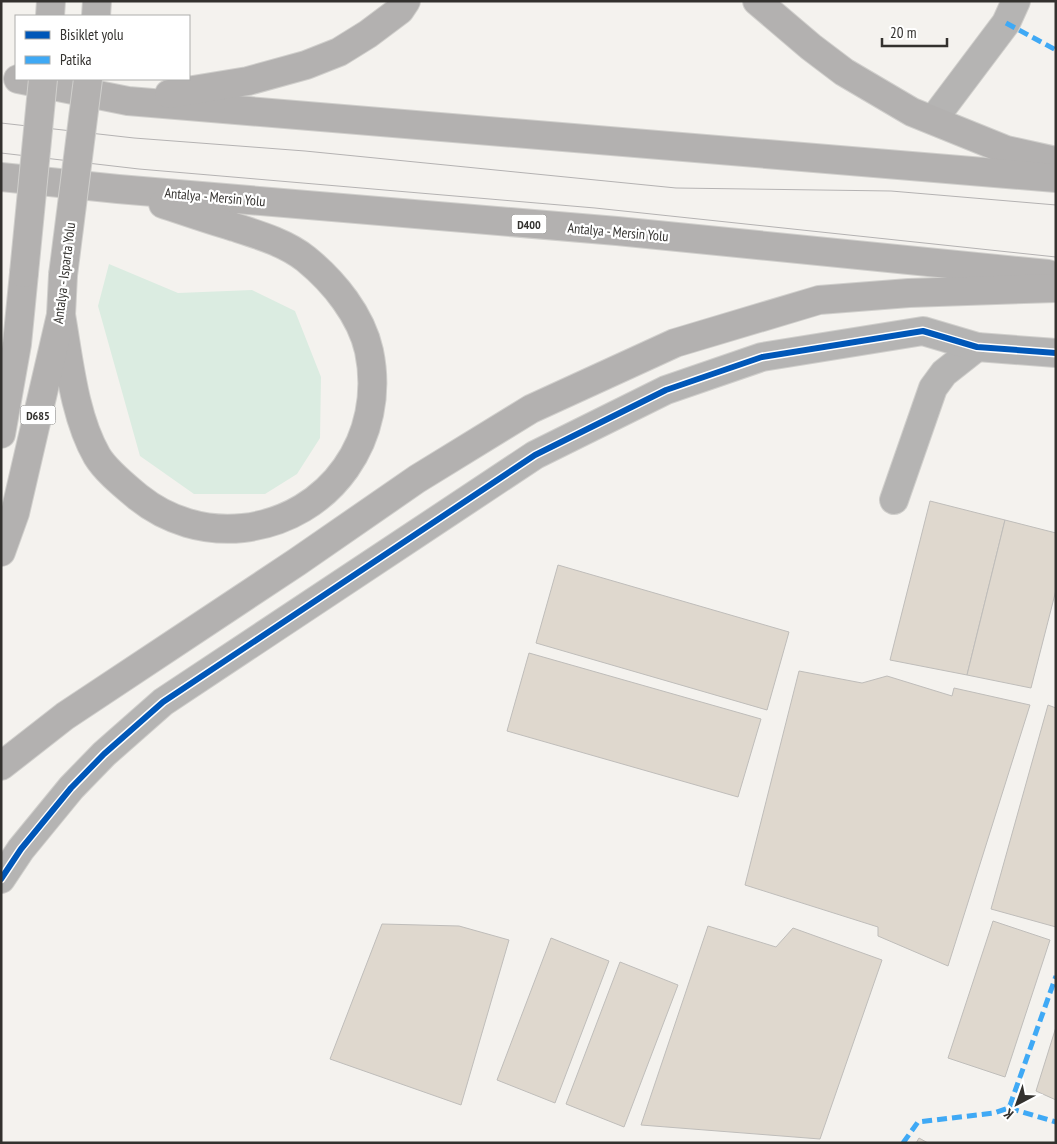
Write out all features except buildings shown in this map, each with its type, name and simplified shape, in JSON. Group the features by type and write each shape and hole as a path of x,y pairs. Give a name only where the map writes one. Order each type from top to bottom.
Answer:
{"highway":[{"path":"50,15 51,1"},
{"path":"96,15 97,1"},
{"path":"128,101 248,81 306,65 339,52 354,43 400,10 406,1"},
{"path":"757,1 844,72 912,112 1006,150 1056,161"},
{"path":"1,76 15,79"},
{"path":"22,80 128,101 1056,178"},
{"name":"D685","path":"1,434 17,344 43,80"},
{"name":"Antalya - Isparta Yolu","path":"1,552 15,512 61,315 62,275 88,80"},
{"name":"Antalya - Mersin Yolu","path":"1,177 118,189 617,231 1056,275"},
{"path":"61,315 82,421 98,457 123,485 152,508 187,524 197,526 225,530 263,526 298,512 329,490 352,460 368,425 373,388 369,350 355,314 332,284 305,258 272,240 118,189"},
{"path":"1,766 65,716 297,562 417,479 531,409 675,343 819,300 909,293 1056,288"},
{"path":"1,380 17,344"}],"street":[{"path":"933,120 1006,23 1016,1"},
{"path":"1,879 21,849 71,788 104,754 163,702 535,455 666,390 762,357 923,331 977,347 1056,353"},
{"path":"894,500 933,388 944,373 977,347"}],"green space":[{"path":"109,264 178,293 252,290 295,311 321,377 320,438 297,474 265,494 194,494 140,456 98,306"}],"tram line":[{"path":"1,123 134,138 305,151 676,188 891,191 1056,205"},
{"path":"1,153 139,169 595,208 1056,257"}],"marked path":[{"path":"1006,23 1056,50"},
{"path":"903,1143 918,1122 994,1113 1009,1108 1056,976"},
{"path":"1009,1108 1056,1122"}],"cycle path":[{"path":"1,879 21,849 71,788 104,754 163,702 535,455 666,390 762,357 923,331 977,347 1056,353"}]}
